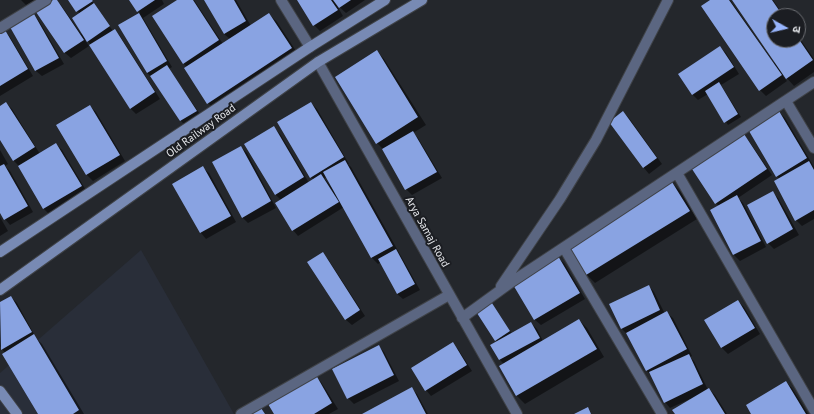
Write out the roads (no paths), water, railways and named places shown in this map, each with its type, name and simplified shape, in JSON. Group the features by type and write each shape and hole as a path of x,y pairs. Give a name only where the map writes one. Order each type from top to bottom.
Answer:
{"main road":[{"name":"Old Railway Road","path":"0,252 310,47 384,0"},
{"name":"Old Railway Road","path":"0,290 318,62 422,0"},
{"path":"0,391 17,414"}],"street":[{"path":"0,28 46,0"},
{"path":"281,0 310,47"},
{"path":"496,293 560,199 596,140 668,0"},
{"name":"Arya Samaj Road","path":"318,62 517,414"},
{"path":"462,318 496,293 814,82"},
{"path":"786,101 814,148"},
{"path":"677,172 814,410"},
{"path":"564,248 662,414"},
{"path":"242,414 449,295"}]}
